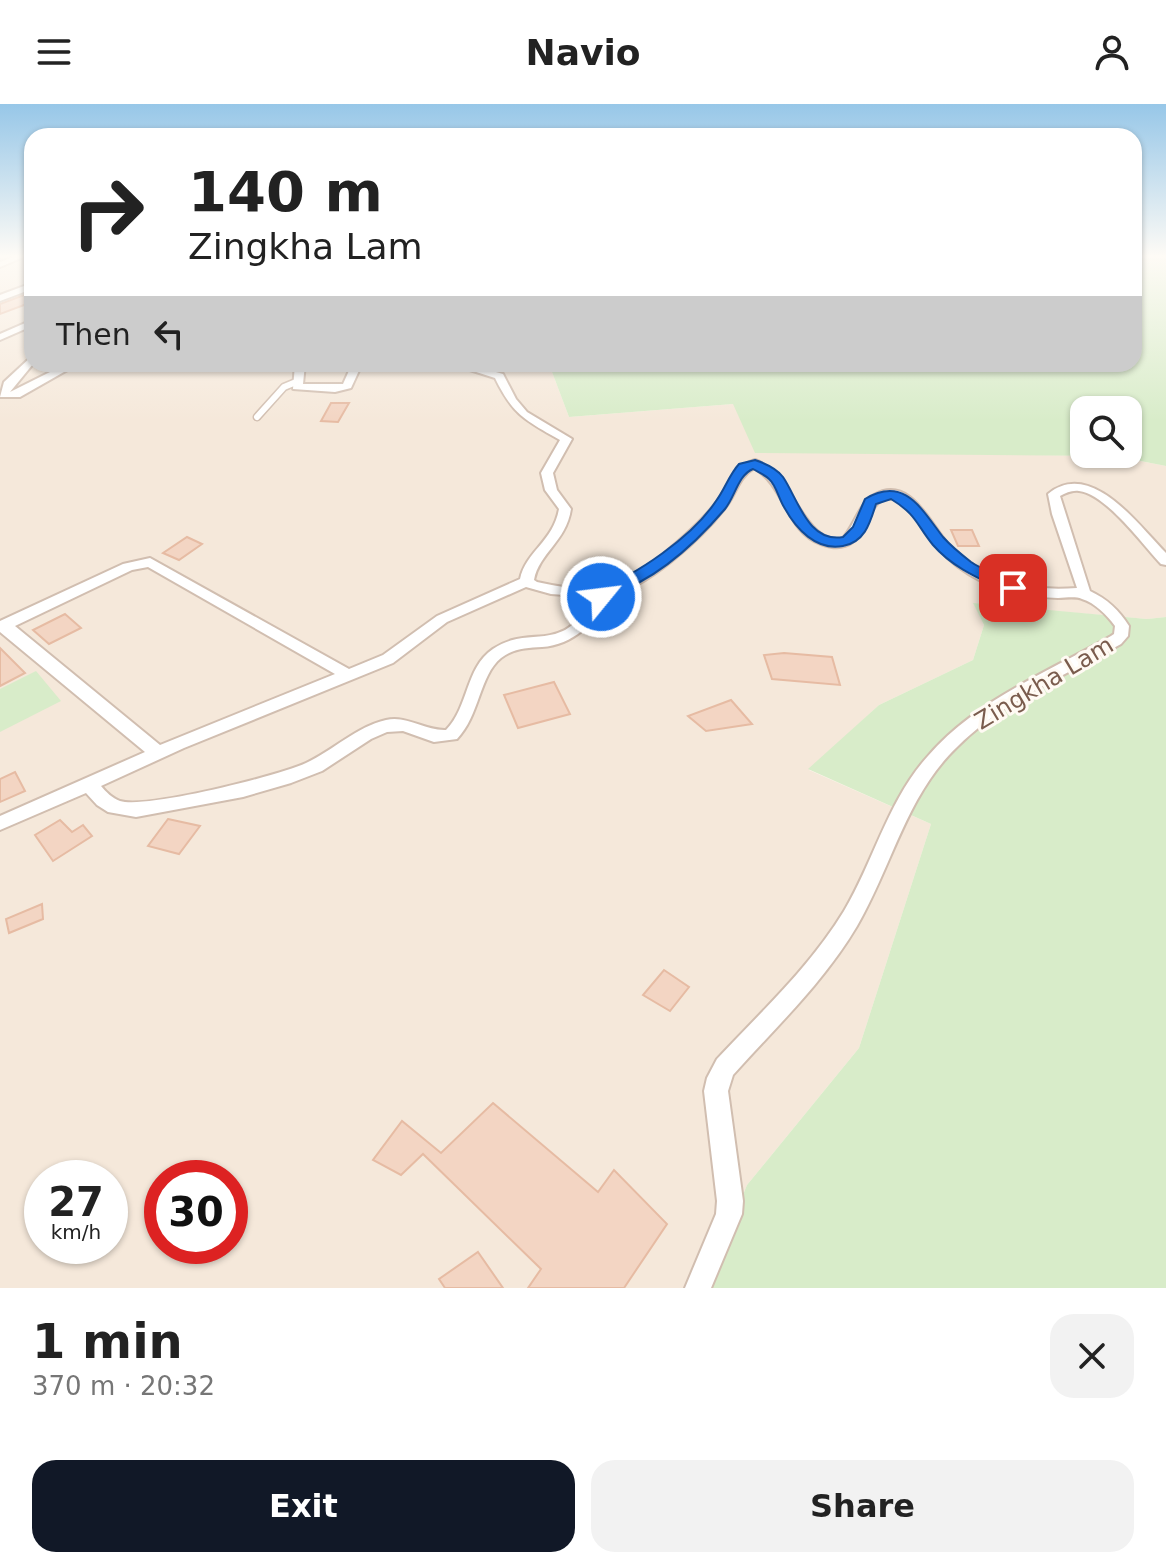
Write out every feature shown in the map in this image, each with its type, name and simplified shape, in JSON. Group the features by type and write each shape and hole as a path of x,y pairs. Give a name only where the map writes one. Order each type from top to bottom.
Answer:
{"street":[{"path":"0,337 24,326"},
{"path":"24,367 8,384 3,395 16,395 58,372"},
{"path":"298,372 297,387 306,389 340,389 347,386 353,372"},
{"path":"485,372 499,376 511,400 523,414 566,439 547,473 551,490 565,509 563,524 557,538 528,571 527,581"},
{"path":"2,823 158,753 400,652 442,619 527,581 542,588 602,592 628,584 687,540 722,504 739,472 755,464 776,477 791,508 808,530 822,540 833,543 848,540 860,529 870,502 880,496 894,495 920,512 943,547 968,567 987,578 1034,592 1081,593 1084,589 1075,555 1054,504 1054,494 1070,488 1088,489 1102,496 1166,561"},
{"path":"158,753 2,626 128,567 150,562 348,675"},
{"path":"89,783 108,804 117,809 136,810 288,778 323,763 386,726 401,725 436,737 451,735 463,722 481,670 490,659 514,645 554,642 571,636 597,604 602,592"},
{"name":"Zingkha Lam","path":"698,1288 729,1214 730,1201 717,1108 718,1078 798,990 844,929 915,789 933,760 954,738 987,713 1121,636 1119,621 1081,593"}],"lane":[{"path":"257,417 284,387 296,382"}],"shaded area":[{"path":"0,311 24,311 24,372 552,372 569,417 733,404 971,454 1070,455 1070,468 1142,468 1142,461 1166,466 1166,617 1147,619 974,604 984,625 973,660 879,705 809,770 931,824 859,1048 747,1185 705,1288 0,1288"}],"green space":[{"path":"1142,311 1166,311 1166,466 1142,461 1142,396 1070,396 1070,456 755,453 733,404 569,417 552,372 1142,372"},
{"path":"973,603 1147,619 1166,617 1166,1288 705,1288 747,1185 859,1048 931,824 808,769 879,705 973,660 984,625"},
{"path":"36,671 61,701 0,732 0,689"}],"building":[{"path":"331,403 349,403 338,422 321,421"},
{"path":"951,530 972,530 979,546 958,546"},
{"path":"187,537 202,544 179,560 163,553"},
{"path":"65,614 81,628 49,644 33,630"},
{"path":"0,648 25,673 0,686"},
{"path":"784,653 832,657 840,685 772,679 764,655"},
{"path":"554,682 570,714 518,728 504,695"},
{"path":"731,700 752,724 706,731 688,716"},
{"path":"15,772 25,791 0,802 0,779"},
{"path":"168,819 200,826 179,854 148,846"},
{"path":"60,820 72,832 83,825 92,836 53,861 35,835"},
{"path":"42,904 43,919 9,933 6,919"},
{"path":"664,970 689,987 670,1011 643,995"},
{"path":"493,1103 598,1192 614,1170 667,1224 624,1288 528,1288 541,1269 423,1154 401,1175 373,1160 402,1121 441,1153"},
{"path":"478,1252 503,1288 445,1288 439,1279"}],"route":[{"path":"601,597 602,592 620,589 628,584 687,540 722,504 739,472 755,464 776,477 791,508 808,530 822,540 833,543 853,537 860,529 870,502 880,496 894,495 917,508 939,542 968,567 994,582 1013,588"}]}
